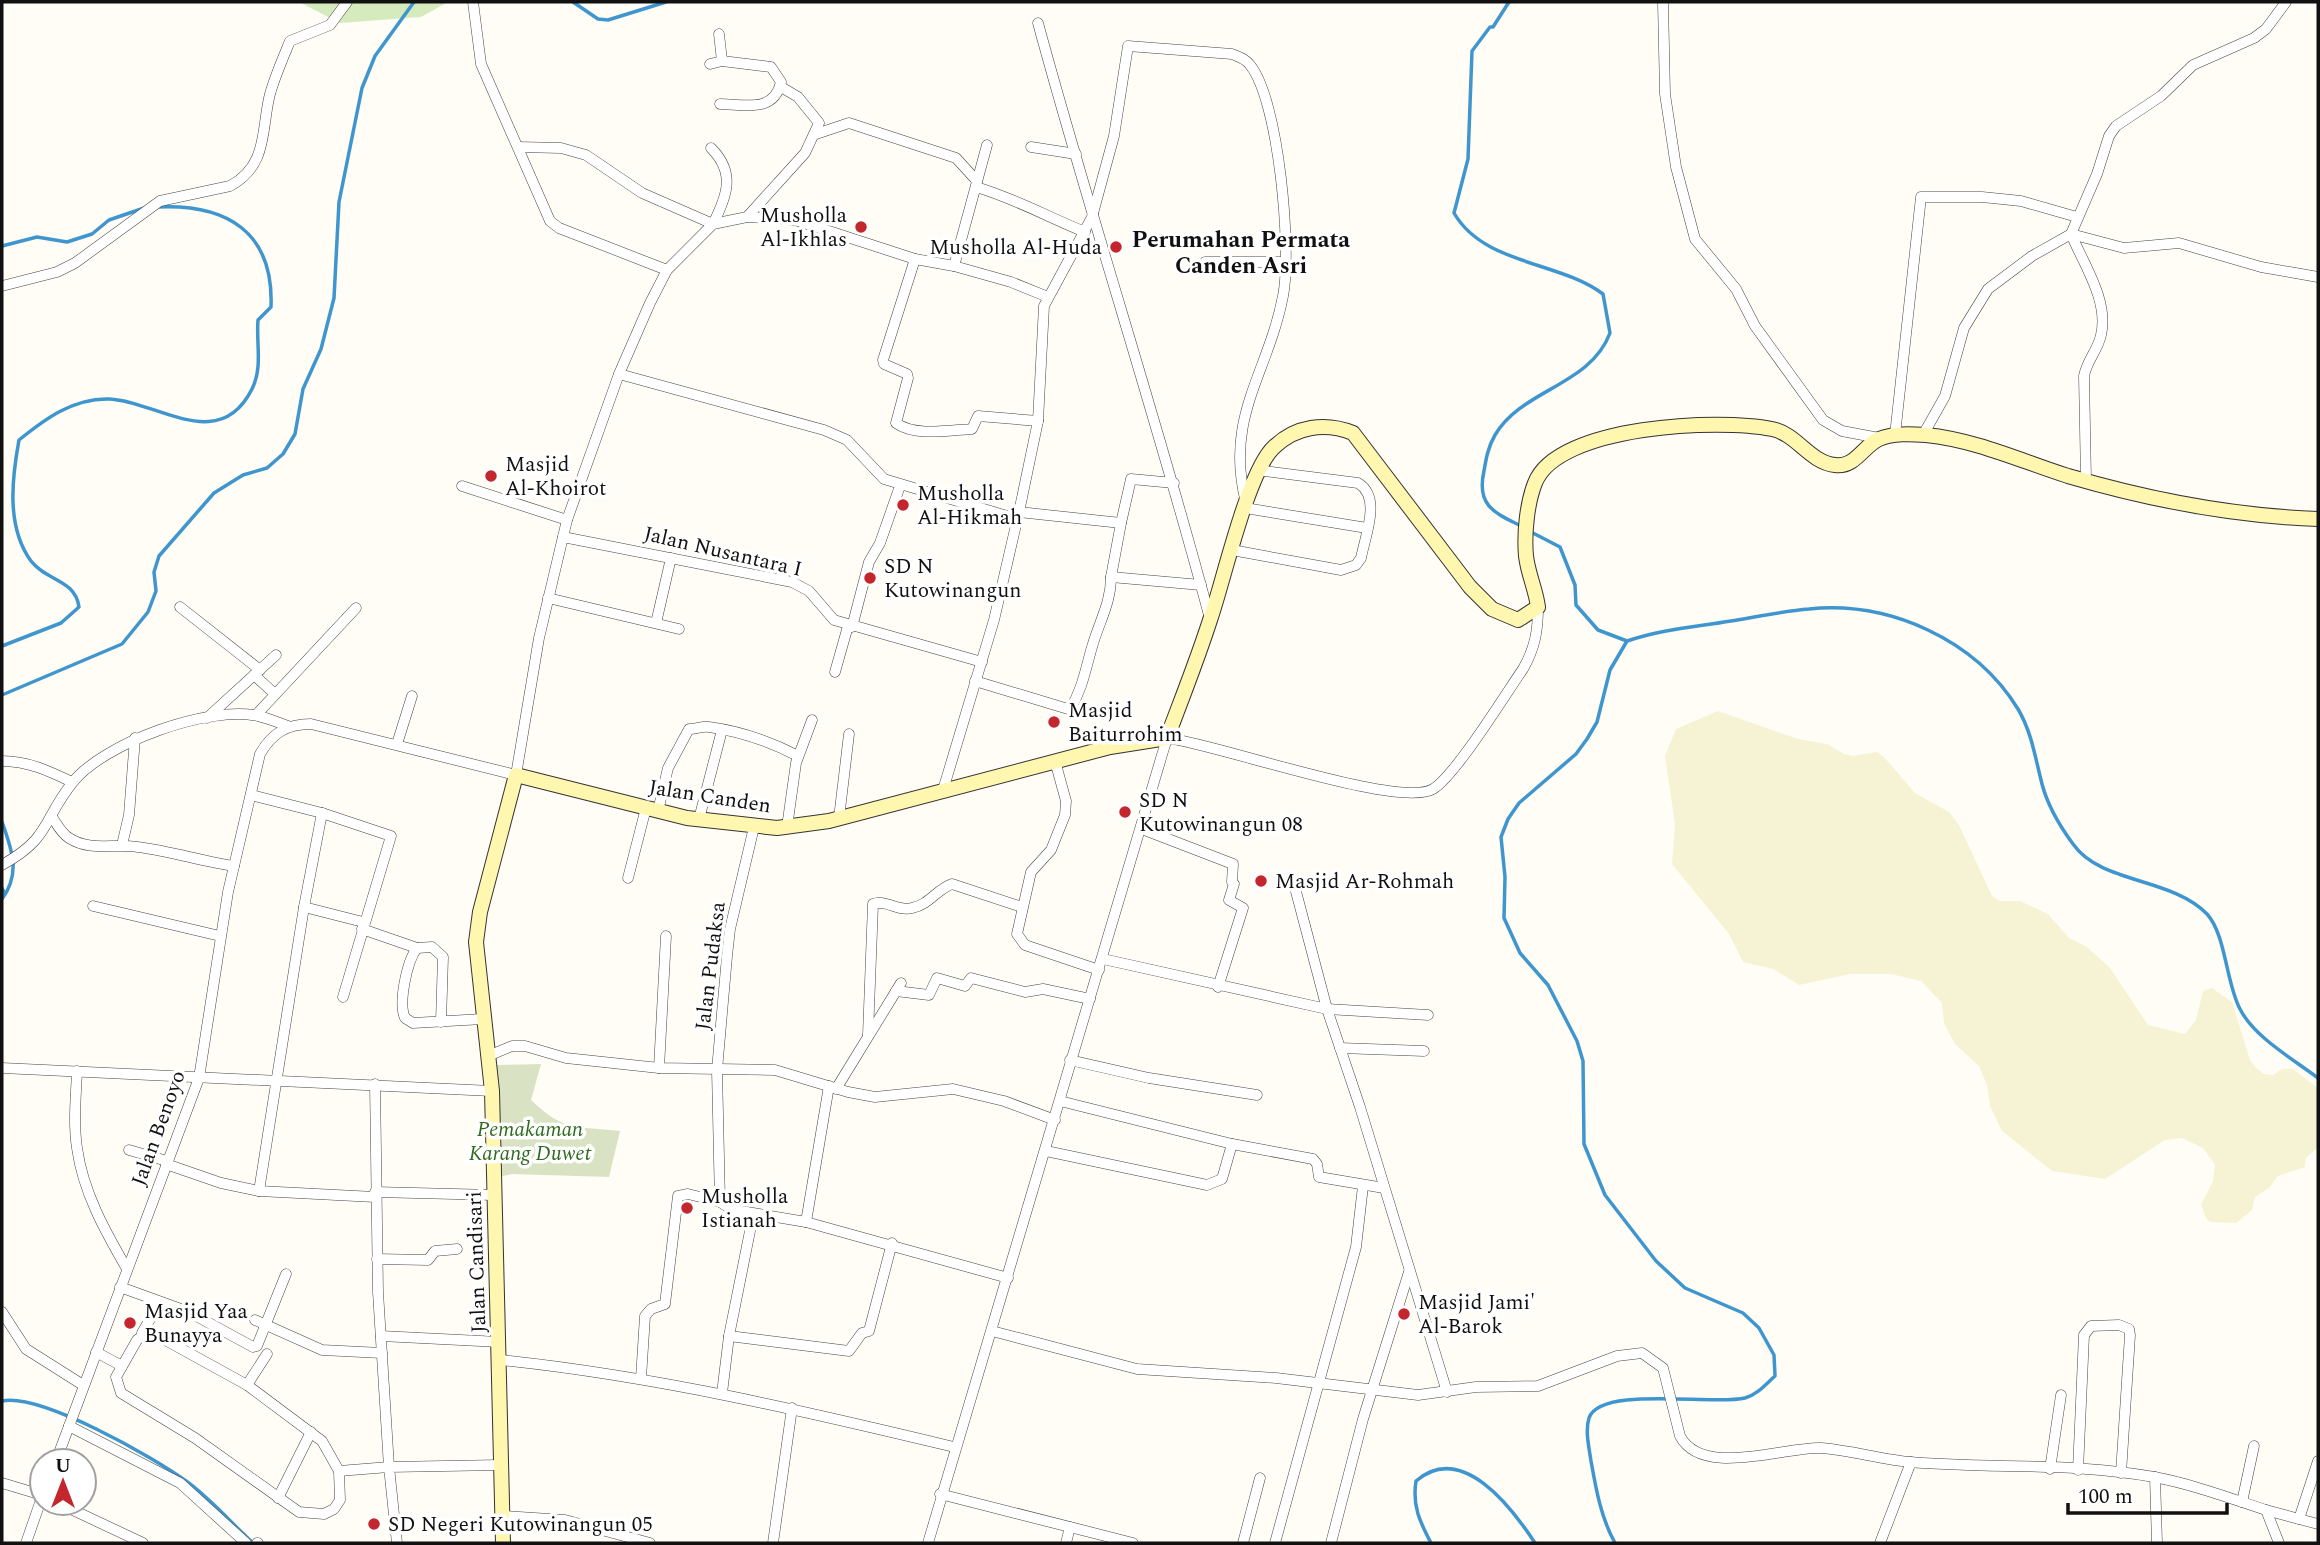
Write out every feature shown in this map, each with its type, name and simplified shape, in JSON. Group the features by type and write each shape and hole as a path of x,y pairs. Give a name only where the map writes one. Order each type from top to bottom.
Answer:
{"street":[{"path":"2,286 57,272 75,264 155,203 229,186 239,181 265,138 269,97 290,41 330,25 347,2"},
{"path":"474,2 481,64 550,220 559,228 667,270"},
{"path":"1663,2 1665,94 1676,167 1695,239 1736,289 1755,326 1823,420 1842,431 1880,438 1923,435 1958,439 2085,480 2227,513 2318,519"},
{"path":"1923,435 1945,396 1964,328 1988,289 2032,256 2071,234 2097,174 2109,136 2116,127 2161,96 2193,65 2254,38 2266,29 2286,2"},
{"path":"1038,23 1092,217 1174,483 1211,619"},
{"path":"719,34 722,61"},
{"path":"943,790 982,662 1018,516 1038,421 1042,324 1048,297 1092,217 1114,136 1128,46 1232,54 1251,66 1259,83 1276,141 1286,262 1283,294 1275,330 1244,414 1240,462 1246,505"},
{"path":"710,64 722,61 771,67 780,77 781,87 766,104 759,107 720,104"},
{"path":"747,217 805,153 819,123 798,97 781,87"},
{"path":"816,134 849,123 956,158 976,184 1018,201 1036,213 1085,232"},
{"path":"954,266 987,145"},
{"path":"518,147 561,148 586,155 642,193 713,224 747,217 795,220 915,259 954,266 1011,282 1048,297"},
{"path":"1031,147 1076,155"},
{"path":"516,775 548,598 562,537 620,374 667,270 713,224 726,198 728,183 723,162 711,149"},
{"path":"1895,435 1921,197 1982,197 2021,201 2077,217"},
{"path":"2071,234 2123,248 2179,243 2261,267 2318,277"},
{"path":"2071,234 2098,295 2103,324 2101,338 2088,361 2084,376 2085,480"},
{"path":"915,259 883,360 884,364 907,374 908,378 896,423 904,429 940,431 972,429 978,416 1038,421"},
{"path":"1205,262 1286,262"},
{"path":"620,374 841,436 855,447 877,474 900,486 1018,516 1121,523"},
{"path":"928,1543 940,1494 992,1331 1167,738 1211,619 1257,470 1273,448 1294,433 1316,426 1336,426 1353,433 1455,570 1492,609 1518,620 1538,607"},
{"path":"1167,738 1348,782 1412,794 1427,792 1449,774 1533,652 1538,634 1538,607 1526,556 1531,499 1536,480 1548,465 1577,446 1615,433 1650,428 1768,428 1786,435 1823,464 1840,466 1853,461 1880,438"},
{"path":"1232,550 1341,570 1356,565 1361,558 1371,501 1369,493 1358,484 1257,470"},
{"path":"975,681 1074,711 1086,680 1092,647 1108,608 1111,577 1131,479 1174,483"},
{"path":"462,486 567,520"},
{"path":"835,672 869,562 880,543 900,486"},
{"path":"1246,505 1367,528"},
{"name":"Jalan Nusantara I","path":"562,537 802,585 825,612 850,626 982,662"},
{"path":"656,624 671,558"},
{"path":"1111,577 1202,585"},
{"path":"548,598 679,629"},
{"path":"180,607 257,672 275,694"},
{"path":"2,864 26,851 36,842 72,782 99,757 135,738 207,718 256,715 356,608"},
{"path":"207,718 276,655"},
{"path":"397,744 412,696"},
{"name":"Jalan Canden","path":"256,715 288,726 326,726 699,820 754,827 787,827 839,818 1110,747 1167,738"},
{"path":"787,827 798,756 812,720"},
{"name":"Jalan Benoyo","path":"61,1447 199,1078 220,936 260,754 274,735 288,726"},
{"path":"628,878 668,768 689,729 708,727 722,730 776,744 798,756"},
{"path":"699,820 722,730"},
{"path":"839,818 849,734"},
{"path":"122,845 129,815 135,738"},
{"path":"2,761 18,761 46,769 72,782"},
{"path":"1055,761 1066,802 1065,814 1051,850 1031,872 1017,931 1023,944 1101,965 1327,1009 1428,1015"},
{"name":"Jalan Candisari","path":"503,1543 500,1465 501,1360 495,1273 492,1091 476,942 480,912 516,775"},
{"path":"251,795 322,813 391,836 343,997"},
{"path":"259,1191 275,1080 322,813"},
{"path":"52,817 61,831 79,842 108,849 122,845 234,866"},
{"name":"Jalan Pudaksa","path":"720,1202 717,1070 730,929 754,827"},
{"path":"1142,829 1233,864 1231,882 1234,884 1229,900 1243,908 1218,987"},
{"path":"868,1035 873,904 880,901 908,910 923,905 952,884 1022,907"},
{"path":"1294,884 1327,1009 1447,1392"},
{"path":"93,906 220,936"},
{"path":"304,907 363,925 417,948 432,947 443,957 441,1022"},
{"path":"659,1069 666,936"},
{"path":"417,948 411,960 403,1013 413,1023 483,1019"},
{"path":"806,1222 833,1087 899,987 929,995 937,978 965,986 971,978 1025,992 1043,989 1090,999"},
{"path":"488,1056 512,1046 525,1046 566,1058 659,1069 775,1070 875,1097 953,1089 1004,1101 1055,1120"},
{"path":"1340,1048 1424,1051"},
{"path":"1070,1060 1149,1078 1256,1095"},
{"path":"2,1068 492,1091"},
{"path":"77,1071 75,1130 83,1175 102,1224 127,1269"},
{"path":"375,1084 377,1259 389,1467 397,1543"},
{"path":"1060,1101 1232,1144 1313,1159 1320,1177 1384,1188"},
{"path":"1045,1150 1207,1185 1222,1179 1232,1144"},
{"path":"130,1150 221,1183 259,1191 495,1195"},
{"path":"1275,1543 1356,1247 1363,1186"},
{"path":"641,1378 645,1316 651,1309 665,1304 678,1196 688,1194 720,1202 735,1210 746,1219 750,1231 729,1336 722,1393"},
{"path":"735,1210 806,1222 892,1243 1007,1278"},
{"path":"729,1336 849,1351 862,1333 869,1331 892,1243"},
{"path":"377,1259 428,1260 435,1251 457,1249"},
{"path":"1331,1543 1373,1389 1409,1272"},
{"path":"120,1287 215,1324 253,1347 257,1346 267,1326 286,1274"},
{"path":"142,1333 155,1332 247,1385 311,1432 328,1450 339,1471 340,1500 334,1509 324,1514 299,1512 195,1438 121,1393 116,1382 122,1366 160,1302"},
{"path":"2,1312 26,1349 83,1385"},
{"path":"255,1320 322,1350 382,1353"},
{"path":"2078,1470 2084,1335 2091,1326 2119,1325 2129,1329 2130,1335 2121,1473"},
{"path":"992,1331 1137,1369 1418,1395 1476,1387 1538,1386 1633,1352 1649,1355 1663,1368 1685,1446 1708,1455 1749,1457 1817,1448 1911,1462 2121,1473 2155,1477 2318,1524"},
{"path":"381,1336 500,1342"},
{"path":"96,1352 122,1366"},
{"path":"247,1385 267,1354"},
{"path":"501,1360 641,1378 722,1393 954,1447"},
{"path":"2050,1469 2061,1395"},
{"path":"773,1543 792,1408"},
{"path":"71,1421 180,1483 246,1543"},
{"path":"278,1498 311,1432"},
{"path":"2242,1502 2254,1446"},
{"path":"2299,1519 2318,1461"},
{"path":"1880,1543 1911,1462"},
{"path":"339,1471 389,1467 500,1465"},
{"path":"2155,1477 2157,1543"},
{"path":"1243,1543 1260,1478"},
{"path":"2,1483 28,1491"},
{"path":"940,1494 1133,1543"},
{"path":"2266,1510 2280,1543"},
{"path":"502,1516 565,1520 650,1543"},
{"path":"26,1543 35,1517"},
{"path":"88,1517 143,1543"},
{"path":"1066,1543 1070,1527"}],"shaded area":[{"path":"1718,711 1798,739 1827,744 1844,754 1853,756 1877,752 1884,757 1915,793 1949,812 1959,825 1992,896 2000,901 2020,901 2048,914 2069,938 2087,947 2110,968 2148,1025 2185,1034 2196,1020 2203,991 2212,988 2232,1002 2250,1060 2256,1068 2264,1074 2273,1075 2282,1069 2293,1069 2318,1088 2318,1147 2306,1158 2305,1167 2278,1176 2269,1188 2255,1197 2252,1210 2236,1223 2210,1222 2206,1218 2201,1205 2213,1181 2215,1165 2203,1148 2182,1138 2165,1140 2105,1179 2052,1171 2002,1131 1990,1106 1987,1085 1979,1066 1955,1044 1944,1023 1942,1003 1921,981 1891,974 1850,974 1799,985 1773,969 1743,962 1729,934 1672,864 1675,824 1665,756 1676,729"}],"green space":[{"path":"299,2 448,2 421,17 340,23"},
{"name":"Pemakaman Karang Duwet","path":"541,1064 531,1100 542,1110 571,1126 620,1131 609,1177 512,1174 498,1177 496,1065"}],"waterway":[{"path":"2,695 122,644 148,612 156,591 154,572 159,556 214,493 243,475 267,468 283,454 295,434 303,389 321,349 334,298 339,202 362,88 375,56 414,2"},
{"path":"573,2 598,19 608,20 666,2"},
{"path":"1509,2 1493,27 1490,27 1472,51 1468,159 1454,213 1467,230 1484,243 1523,261 1585,283 1603,294 1610,333 1600,351 1587,365 1538,396 1507,420 1489,448 1482,483 1485,500 1496,512 1521,526"},
{"path":"2,246 37,237 67,242 92,234 109,220 147,207"},
{"path":"2,646 61,623 79,607 72,591 37,568 23,548 14,518 13,502 19,440 60,411 96,400 128,402 186,420 205,422 222,419 238,408 255,381 258,364 258,320 271,307 270,281 264,259 255,242 242,228 225,218 183,207 158,207"},
{"path":"1531,532 1560,547 1575,585 1576,605 1598,630 1627,641"},
{"path":"1615,1543 1600,1503 1588,1445 1589,1418 1598,1408 1635,1399 1745,1398 1757,1392 1775,1376 1774,1355 1759,1328 1743,1313 1685,1288 1656,1261 1605,1195 1584,1144 1583,1061 1577,1041 1548,985 1520,953 1504,918 1505,877 1501,837 1508,819 1519,803 1576,754 1587,739 1597,722 1610,670 1627,641 1666,631 1780,613 1839,608 1869,611 1899,619 1954,644 2000,684 2018,709 2030,736 2047,800 2073,844 2085,857 2101,867 2175,893 2207,914 2218,934 2235,998 2246,1019 2275,1047 2318,1078"},
{"path":"2,822 13,861 11,880 2,899"},
{"path":"2,888 5,894"},
{"path":"2,1401 20,1401 69,1416 149,1457 195,1488 253,1543"},
{"path":"1431,1543 1418,1514 1416,1481 1433,1471 1451,1469 1468,1474 1499,1497 1535,1543"}],"place":[{"name":"Musholla Al-Ikhlas","path":"861,227"},
{"name":"Musholla Al-Huda","path":"1116,247"},
{"name":"Masjid Al-Khoirot","path":"491,476"},
{"name":"Musholla Al-Hikmah","path":"903,505"},
{"name":"SD N Kutowinangun","path":"870,578"},
{"name":"Masjid Baiturrohim","path":"1054,722"},
{"name":"SD N Kutowinangun 08","path":"1125,812"},
{"name":"Masjid Ar-Rohmah","path":"1261,881"},
{"name":"Musholla Istianah","path":"687,1208"},
{"name":"Masjid Jami' Al-Barok","path":"1404,1314"},
{"name":"Masjid Yaa Bunayya","path":"130,1323"},
{"name":"SD Negeri Kutowinangun 05","path":"374,1524"}],"district":[{"name":"Perumahan Permata Canden Asri","path":"1241,252"}]}
